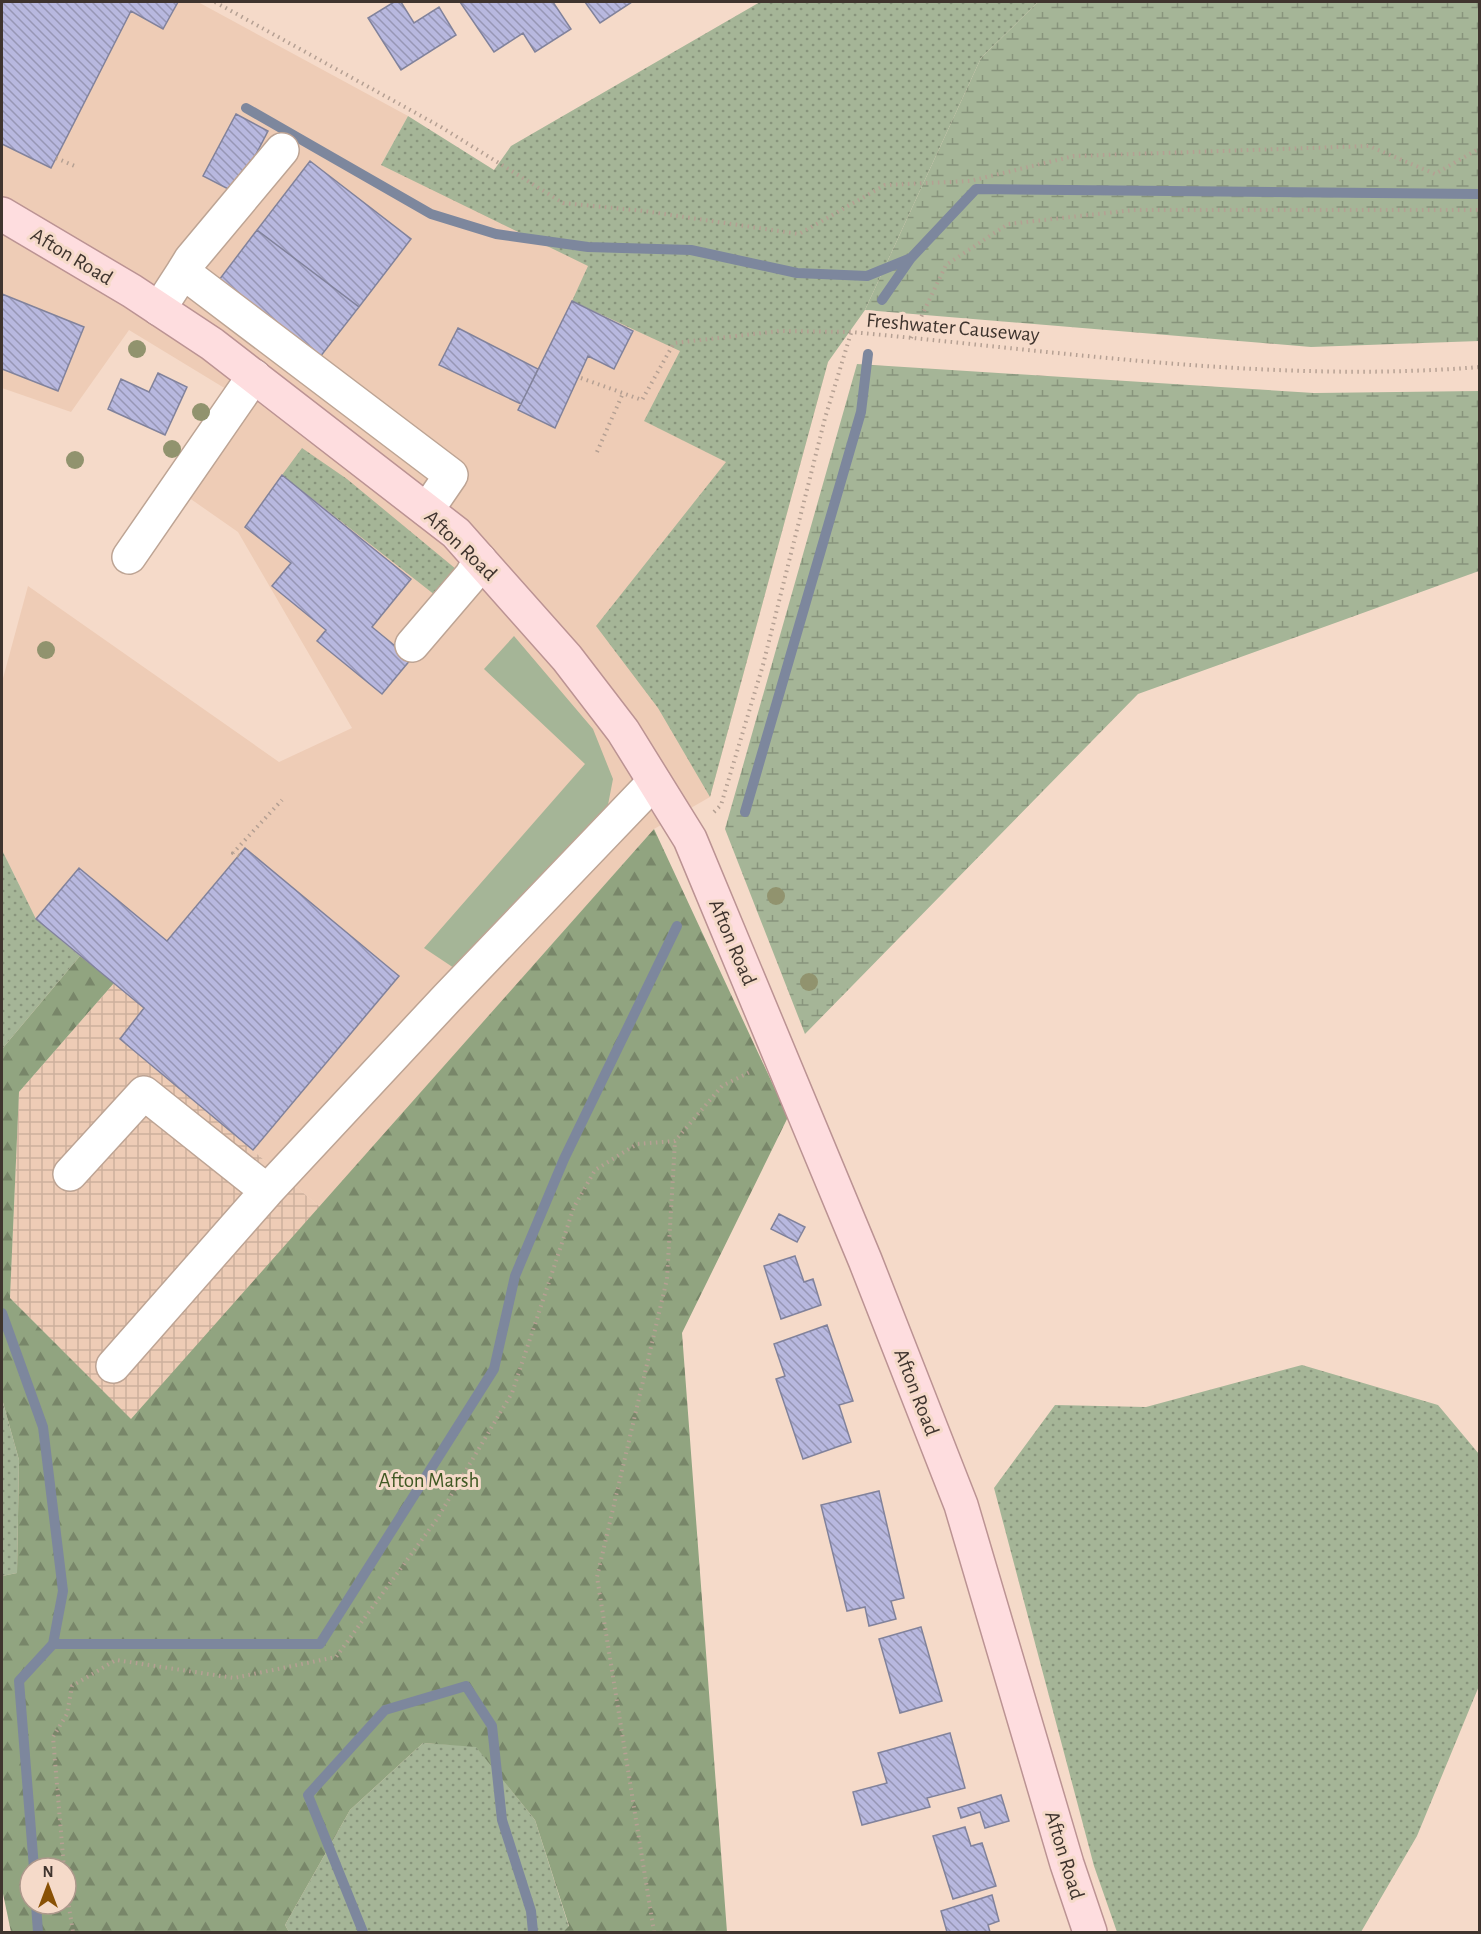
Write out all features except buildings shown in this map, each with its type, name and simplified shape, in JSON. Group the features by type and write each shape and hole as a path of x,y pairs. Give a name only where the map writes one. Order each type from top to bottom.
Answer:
{"main road":[{"name":"Afton Road","path":"2,214 159,309 254,376 456,533 574,667 623,731 690,839 865,1260 961,1505 1067,1864 1090,1932"}],"lane":[{"path":"159,309 191,259 282,150"},
{"path":"183,272 451,474 427,510"},
{"path":"129,557 254,376"},
{"path":"412,645 471,576 480,560"},
{"path":"113,1366 267,1191 447,998 654,782"},
{"path":"70,1174 144,1093 267,1191"}],"path":[{"path":"215,2 441,127 563,203 644,211 799,234 885,185 970,182 1074,156 1369,146 1435,174 1479,148"},
{"path":"56,158 77,167"},
{"path":"912,338 946,265 1008,224 1133,210 1479,210"},
{"path":"581,378 642,400 674,343 780,331 851,332"},
{"name":"Freshwater Causeway","path":"690,839 721,805 764,665 825,418 851,332 1314,372 1426,372 1479,367"},
{"path":"597,452 623,393"},
{"path":"238,856 233,853 282,800"},
{"path":"654,1932 597,1577 667,1279 675,1141 722,1086 781,1058"},
{"path":"63,1856 53,1737 67,1714 72,1686 116,1660 234,1678 336,1657 437,1519 512,1394 574,1207 595,1170 637,1144 675,1141"},
{"path":"70,1916 73,1932"}],"shaded area":[{"path":"2,2 198,2 408,116 381,165 828,362 710,797 654,829 320,1207 120,1039 144,1009 36,919 2,850 2,682 28,586 279,762 352,728 238,532 185,495 231,392 129,330 71,412 2,388"},
{"path":"114,983 144,1008 120,1039 320,1207 131,1420 10,1298 19,1092"}],"green space":[{"path":"760,2 1038,2 981,58 865,310 828,362 710,797 658,708 596,626 726,462 644,421 680,351 572,301 588,266 381,165 408,116 494,170 511,146"},
{"path":"1038,2 1479,2 1479,341 1311,347 865,310 981,58"},
{"path":"857,364 1314,393 1479,391 1479,571 1138,694 805,1034 725,829"},
{"path":"302,448 347,479 462,574 440,599 282,475"},
{"path":"514,636 593,729 613,779 607,810 457,970 424,948 585,764 484,669"},
{"name":"Afton Marsh","path":"654,829 788,1117 682,1333 727,1932 563,1932 569,1926 535,1820 476,1747 423,1743 350,1810 285,1925 289,1932 11,1932 2,1889 2,1576 17,1573 19,1460 2,1399 2,1049 80,956 114,983 19,1092 10,1298 131,1419"},
{"path":"2,850 36,919 80,956 2,1049"},
{"path":"1302,1365 1438,1405 1479,1454 1479,1686 1417,1836 1361,1932 1117,1932 1094,1866 994,1488 1055,1405 1146,1407"},
{"path":"2,1399 19,1460 17,1573 2,1576"},
{"path":"423,1743 476,1746 535,1820 569,1927 563,1932 289,1932 285,1925 350,1810"}],"waterway":[{"path":"246,108 431,214 496,234 588,247 691,250 797,273 867,276 911,258"},
{"path":"882,300 911,258 976,189 1480,194"},
{"path":"745,812 861,412 868,354"},
{"path":"33,1856 19,1681 53,1644 320,1644 494,1369 515,1276 564,1159 677,926"},
{"path":"2,1313 43,1427 63,1591 53,1644"},
{"path":"363,1932 308,1795 385,1710 466,1686 492,1726 502,1820 531,1911 533,1932"},
{"path":"37,1916 38,1932"}]}
